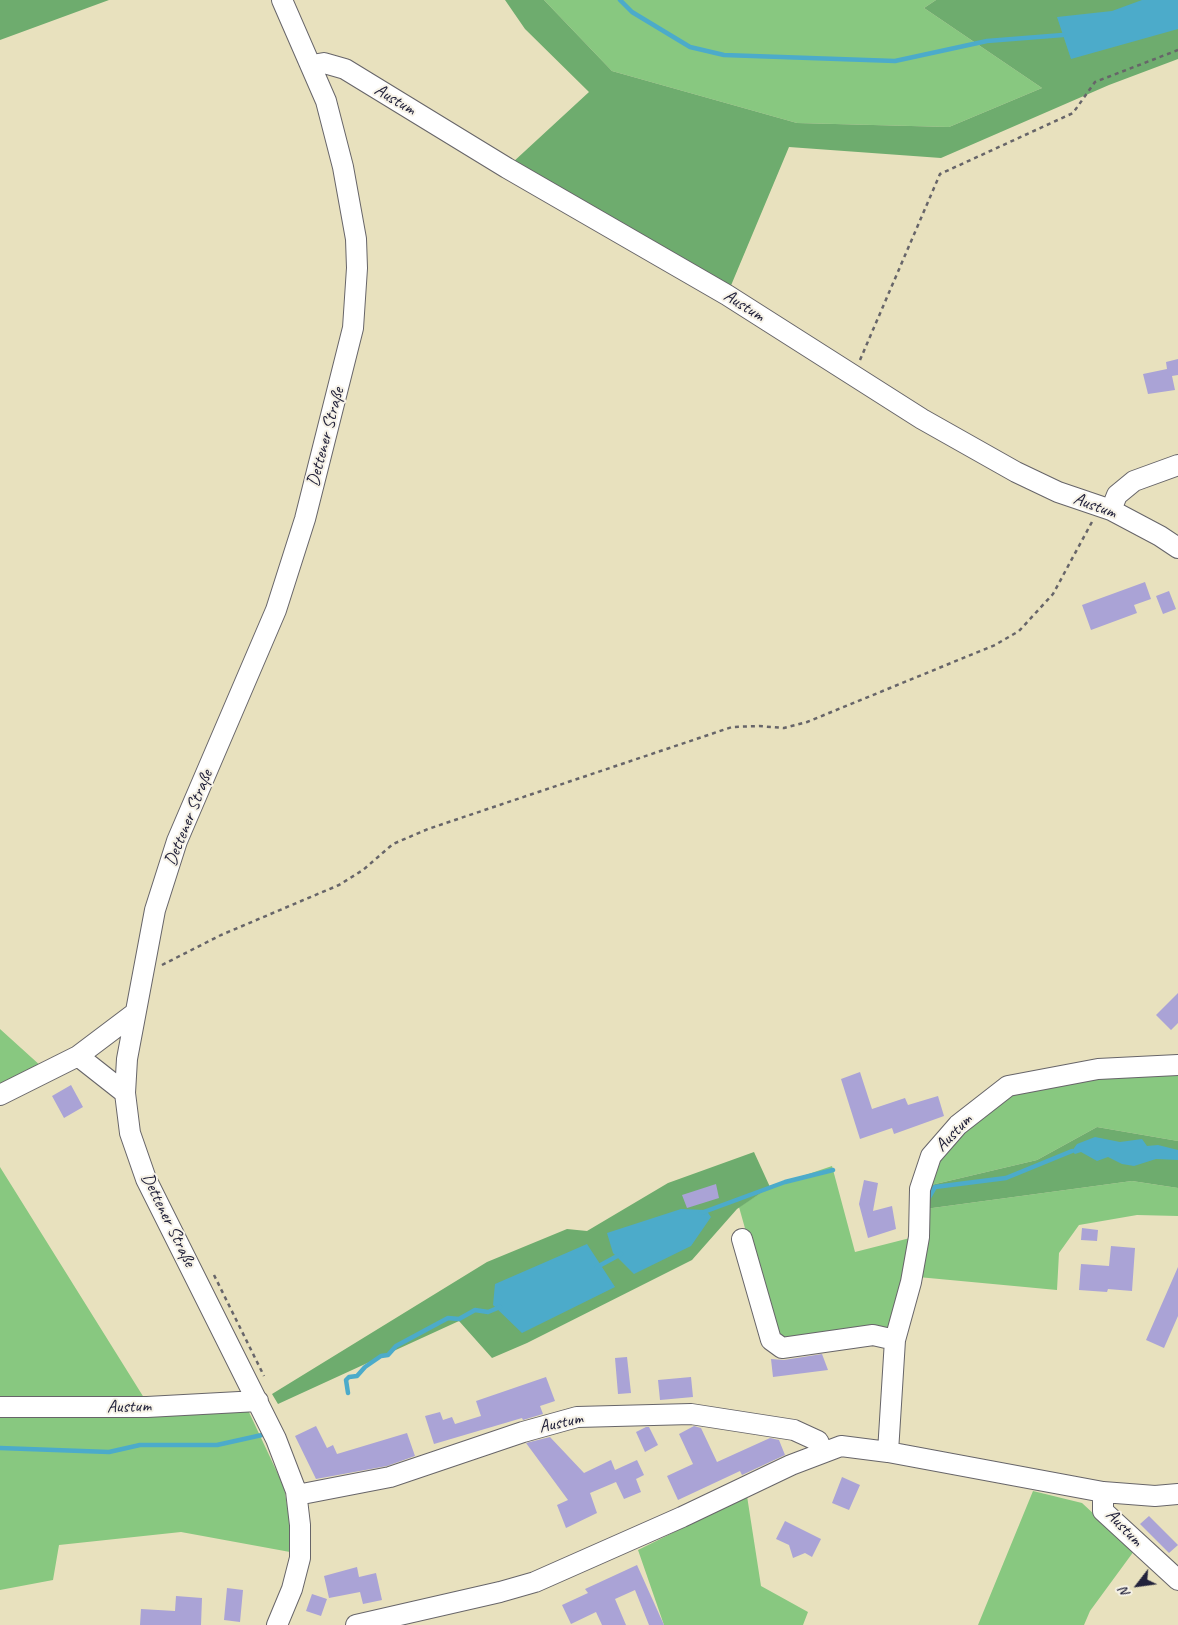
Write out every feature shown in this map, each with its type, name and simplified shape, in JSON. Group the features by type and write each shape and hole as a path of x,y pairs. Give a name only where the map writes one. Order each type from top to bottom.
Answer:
{"street":[{"name":"Dettener Straße","path":"277,1625 292,1589 300,1558 297,1495 288,1466 258,1402 146,1179 130,1133 125,1093 127,1059 135,1013 162,911 177,841 276,610 305,518 353,328 357,268 350,203 335,130 312,65 282,0"},
{"name":"Austum","path":"312,65 324,63 345,69 507,168 727,295 922,419 1016,472 1058,492 1105,508 1160,536 1178,548"},
{"path":"1105,508 1134,481 1178,465"},
{"path":"0,1095 78,1056 135,1013"},
{"path":"78,1056 125,1093"},
{"name":"Austum","path":"888,1452 895,1340 911,1282 919,1237 920,1189 931,1156 958,1125 1008,1086 1098,1068 1178,1065"},
{"path":"742,1239 771,1340 782,1348 872,1335 895,1340"},
{"name":"Austum","path":"0,1407 147,1407 258,1402"},
{"name":"Austum","path":"297,1495 390,1477 523,1432 577,1417 691,1414 794,1430 818,1441 822,1452"},
{"name":"Austum","path":"356,1625 398,1621 534,1582 822,1452 841,1446 888,1452 1103,1492 1155,1496 1178,1494"},
{"name":"Austum","path":"1103,1492 1102,1511 1178,1580"}],"path":[{"path":"854,375 940,174 1072,113 1096,82 1178,50"},
{"path":"167,962 222,935 339,885 363,870 393,844 428,828 732,727 759,726 784,728 807,722 995,645 1020,631 1052,594 1105,508"},
{"path":"158,967 160,958"},
{"path":"213,1272 262,1369 264,1378"}],"green space":[{"path":"0,0 109,0 0,40"},
{"path":"505,0 544,0 612,71 797,123 949,127 1042,88 924,8 936,0 1178,0 1178,59 1109,85 941,158 789,147 727,295 512,163 589,92 525,29"},
{"path":"544,0 936,0 924,8 1042,88 949,127 797,123 612,71"},
{"path":"0,1029 42,1067 0,1089"},
{"path":"1178,1070 1178,1141 1097,1127 1037,1160 927,1186 937,1157 1010,1091 1096,1074"},
{"path":"1097,1127 1178,1141 1178,1188 1132,1181 925,1209 927,1186 1037,1160"},
{"path":"754,1152 770,1187 737,1209 692,1260 527,1343 492,1358 459,1321 278,1404 272,1394 487,1262 567,1229 587,1231 668,1183"},
{"path":"832,1166 855,1252 914,1237 892,1332 789,1343 775,1335 739,1207 770,1187"},
{"path":"0,1167 146,1401 0,1403"},
{"path":"1132,1181 1178,1188 1178,1216 1137,1215 1079,1225 1059,1253 1057,1290 918,1277 925,1209"},
{"path":"248,1410 284,1487 289,1517 290,1552 181,1532 59,1545 53,1580 0,1590 0,1412"},
{"path":"1033,1491 1082,1503 1134,1551 1090,1611 1084,1625 978,1625"},
{"path":"747,1496 761,1586 808,1612 803,1625 664,1625 638,1550"}],"water":[{"path":"1142,0 1178,0 1178,29 1071,59 1057,17 1112,11"},
{"path":"1095,1137 1120,1142 1142,1139 1147,1146 1158,1145 1178,1150 1178,1160 1156,1159 1134,1166 1122,1164 1108,1157 1097,1161 1081,1152 1075,1154 1072,1151 1077,1144"},
{"path":"681,1209 706,1210 711,1217 691,1246 634,1274 613,1253 607,1233"},
{"path":"587,1244 615,1287 522,1333 493,1305 495,1284"}],"building":[{"path":"1178,359 1178,375 1172,376 1175,390 1148,394 1143,374 1167,369 1166,362"},
{"path":"1145,582 1151,599 1134,605 1137,613 1091,630 1082,605"},
{"path":"1169,591 1176,609 1163,614 1156,596"},
{"path":"1178,993 1178,1023 1171,1030 1156,1015"},
{"path":"860,1072 872,1109 905,1098 908,1105 938,1096 944,1116 894,1134 892,1128 860,1139 841,1079"},
{"path":"71,1085 83,1107 64,1118 52,1096"},
{"path":"864,1180 878,1183 873,1211 892,1206 896,1229 868,1238 859,1204"},
{"path":"716,1184 719,1198 687,1208 682,1195"},
{"path":"1082,1228 1098,1230 1097,1241 1081,1240"},
{"path":"1111,1246 1135,1248 1132,1291 1108,1289 1107,1292 1079,1290 1081,1264 1109,1266"},
{"path":"1178,1267 1178,1316 1164,1348 1146,1340"},
{"path":"822,1354 828,1370 773,1377 771,1359 784,1360"},
{"path":"627,1357 631,1393 618,1394 615,1358"},
{"path":"546,1377 555,1401 540,1406 543,1414 523,1420 522,1418 434,1444 425,1416 440,1412 443,1420 452,1417 455,1424 481,1416 476,1401"},
{"path":"691,1377 693,1397 660,1400 658,1380"},
{"path":"316,1426 327,1448 333,1445 337,1454 407,1433 415,1456 387,1466 316,1479 295,1436"},
{"path":"694,1426 701,1428 717,1462 770,1438 779,1440 785,1455 742,1475 740,1471 678,1500 667,1476 693,1464 679,1434"},
{"path":"649,1427 658,1445 645,1452 636,1432"},
{"path":"550,1437 584,1473 611,1460 615,1470 637,1460 644,1475 636,1479 641,1492 624,1499 616,1482 590,1493 597,1513 566,1528 557,1505 568,1500 526,1443"},
{"path":"842,1477 860,1485 849,1510 832,1503"},
{"path":"1149,1516 1178,1545 1169,1553 1140,1524"},
{"path":"785,1521 821,1539 812,1557 805,1553 793,1558 789,1545 776,1539"},
{"path":"637,1565 664,1625 649,1625 635,1590 615,1599 626,1625 602,1625 596,1612 571,1624 562,1605 588,1593 585,1589"},
{"path":"357,1567 359,1577 376,1573 382,1600 363,1604 360,1592 329,1598 324,1576"},
{"path":"227,1588 243,1590 240,1622 224,1620"},
{"path":"312,1594 327,1599 321,1616 306,1611"},
{"path":"176,1596 202,1598 201,1625 140,1625 141,1609 175,1611"}],"waterway":[{"path":"620,0 632,12 690,47 724,55 895,61 987,41 1063,35"},
{"path":"928,1199 935,1187 1006,1178 1072,1151"},
{"path":"701,1213 785,1182 833,1170"},
{"path":"597,1267 621,1254"},
{"path":"348,1393 346,1380 349,1377 357,1376 365,1367 381,1356 388,1355 396,1346 448,1318 459,1319 475,1310 488,1312 500,1307"},
{"path":"0,1448 109,1452 140,1445 217,1445 262,1435"}]}
